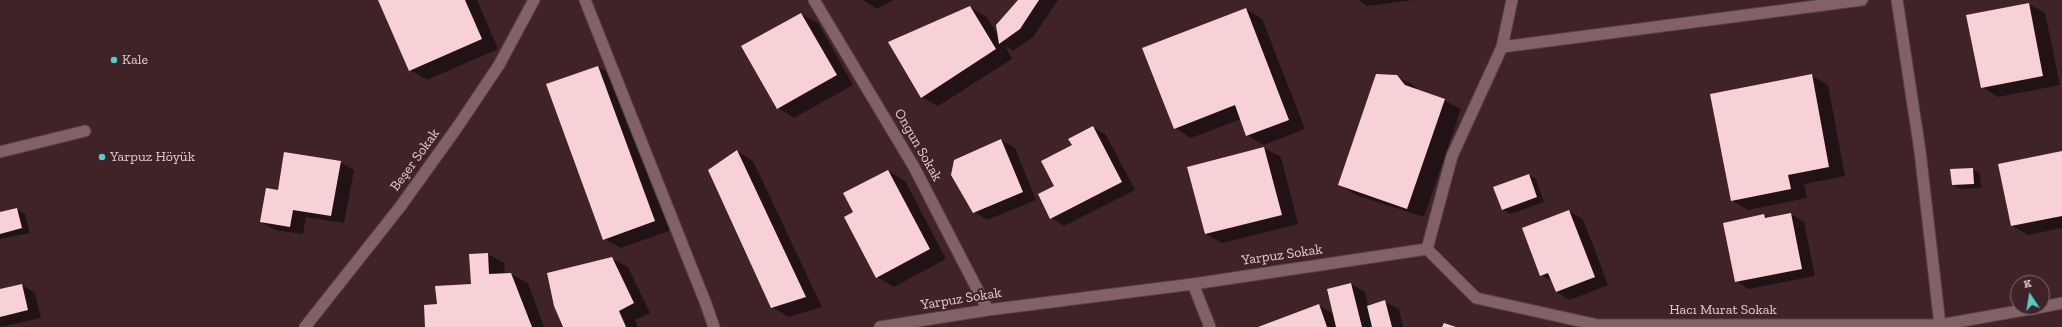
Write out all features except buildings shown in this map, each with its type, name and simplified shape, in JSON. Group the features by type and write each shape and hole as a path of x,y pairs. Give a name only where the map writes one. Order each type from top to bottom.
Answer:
{"street":[{"name":"Beşer Sokak","path":"305,327 400,206 456,129 499,65 534,0"},
{"path":"585,0 714,327"},
{"name":"Ongun Sokak","path":"814,0 914,166 988,310"},
{"path":"1427,249 1452,156 1502,47 1512,0"},
{"path":"1502,47 1862,0"},
{"path":"1897,0 1920,151 1940,325"},
{"path":"0,152 85,131"},
{"name":"Yarpuz Sokak","path":"880,327 988,310 1193,284 1427,249"},
{"name":"Hacı Murat Sokak","path":"1427,249 1476,298 1599,326 1940,325 2010,313"},
{"path":"1193,284 1210,327"},
{"name":"Hacı Murat Sokak","path":"2050,305 2062,303"}],"place":[{"name":"Kale","path":"114,60"},
{"name":"Yarpuz Höyük","path":"102,157"}]}
